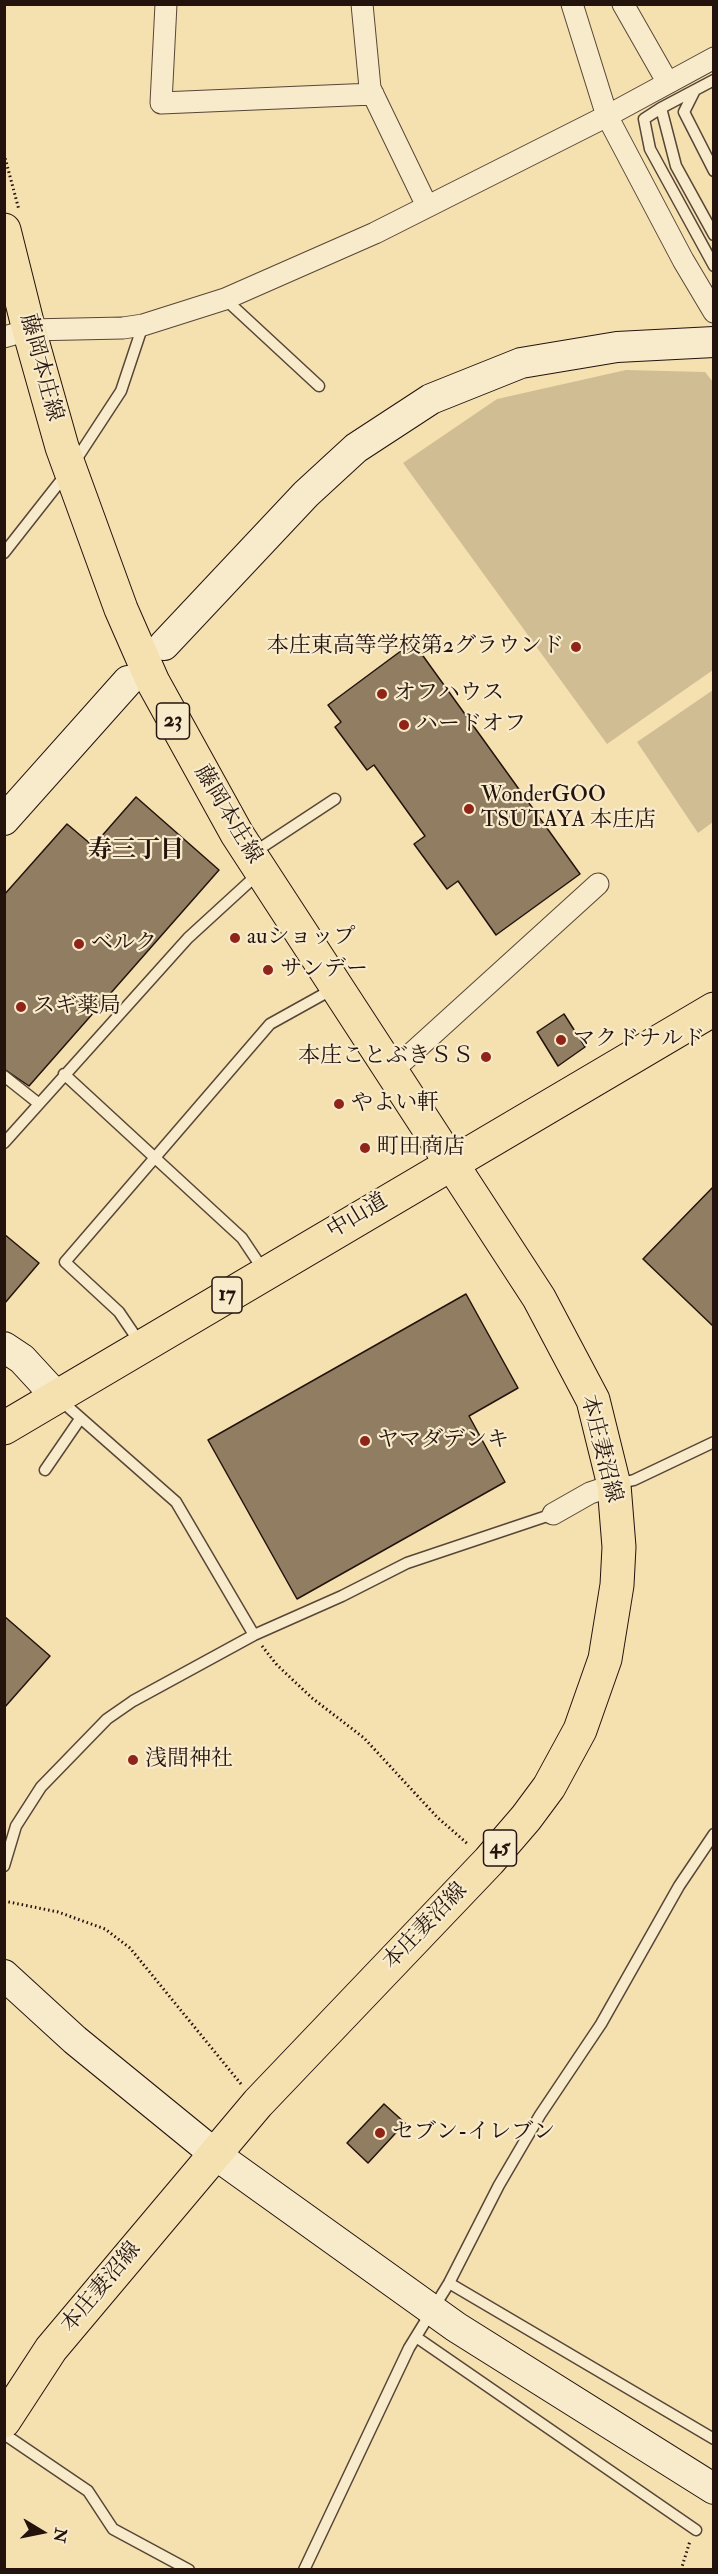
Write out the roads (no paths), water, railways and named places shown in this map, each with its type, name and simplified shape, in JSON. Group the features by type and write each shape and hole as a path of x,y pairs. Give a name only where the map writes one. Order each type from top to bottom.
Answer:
{"main road":[{"name":"藤岡本庄線","path":"4,230 17,334 70,469 121,609 153,682 181,736 256,862 450,1162"},
{"name":"中山道","path":"4,1428 68,1408 142,1346 450,1162 714,1009"},
{"name":"本庄妻沼線","path":"4,2421 51,2349 258,2103 489,1861 526,1818 549,1787 580,1730 593,1698 606,1659 617,1585 619,1546 614,1485 592,1400 539,1298 450,1162"}],"street":[{"path":"166,4 161,103 373,94"},
{"path":"363,4 370,88 427,206"},
{"path":"572,4 607,116 682,260 714,312"},
{"path":"622,4 668,83"},
{"path":"17,334 143,325 225,299 375,233 607,116 714,58"},
{"path":"164,645 314,486 356,448 431,399 521,363 617,347 714,342"},
{"path":"4,819 128,681"},
{"path":"391,1072 598,884"},
{"path":"4,1347 22,1359 68,1408"},
{"path":"553,1514 590,1493 614,1485"},
{"path":"4,1975 75,2040 216,2155 432,2310 714,2489"}],"lane":[{"path":"714,80 645,119 650,149 714,266"},
{"path":"695,90 684,112 713,169"},
{"path":"661,108 676,166 714,235"},
{"path":"225,299 319,386"},
{"path":"4,553 70,469 121,391 143,325"},
{"path":"4,1143 256,862 335,799"},
{"path":"142,1346 118,1312 65,1262 270,1024 336,987"},
{"path":"64,1074 242,1238 265,1273"},
{"path":"4,1076 38,1103"},
{"path":"45,1470 68,1408 176,1502 254,1635"},
{"path":"614,1485 634,1480 714,1442"},
{"path":"4,1866 16,1826 41,1787 107,1719 133,1701 254,1635 342,1596 407,1563 553,1514"},
{"path":"304,2570 409,2348 449,2283 499,2185 540,2115 601,2024 679,1886 714,1834"},
{"path":"449,2283 714,2439"},
{"path":"416,2337 696,2530"},
{"path":"4,2434 88,2491 97,2501 113,2529 189,2570"}],"place":[{"name":"本庄東高等学校第2グラウンド","path":"576,647"},
{"name":"オフハウス","path":"382,694"},
{"name":"ハードオフ","path":"404,725"},
{"name":"WonderGOO TSUTAYA 本庄店","path":"469,809"},
{"name":"auショップ","path":"235,938"},
{"name":"ベルク","path":"79,944"},
{"name":"サンデー","path":"268,970"},
{"name":"スギ薬局","path":"21,1007"},
{"name":"マクドナルド","path":"561,1040"},
{"name":"本庄ことぶきＳＳ","path":"486,1057"},
{"name":"やよい軒","path":"339,1104"},
{"name":"町田商店","path":"365,1148"},
{"name":"ヤマダデンキ","path":"365,1441"},
{"name":"浅間神社","path":"133,1760"},
{"name":"セブン-イレブン","path":"380,2133"}],"district":[{"name":"寿三丁目","path":"136,852"}]}
